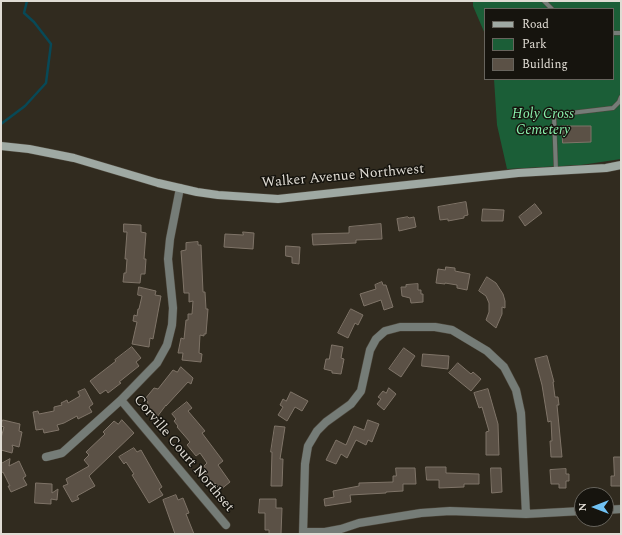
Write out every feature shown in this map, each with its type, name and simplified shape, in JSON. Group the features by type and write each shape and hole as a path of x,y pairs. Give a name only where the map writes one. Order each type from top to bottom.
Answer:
{"main road":[{"name":"Walker Avenue Northwest","path":"1,146 29,149 74,158 180,188 218,195 278,199 513,173 606,168 621,165"}],"street":[{"path":"46,456 62,453 121,400 157,363 167,345 172,325 173,308 168,259 170,239 180,188"},
{"path":"526,514 521,413 516,390 504,367 487,351 452,330 435,327 400,327 385,332 376,339 370,350 361,391 352,404 326,422 317,431 308,446 305,464 303,533 325,532 359,523 421,513 450,511 526,514 574,511"},
{"name":"Corville Court Northset","path":"121,400 226,525"}],"lane":[{"path":"544,1 550,8"},
{"path":"556,171 554,115 613,108 619,102 621,97"}],"green space":[{"name":"Holy Cross Cemetery","path":"473,1 621,1 621,159 581,165 507,169 497,125 494,80 614,80 614,8 484,8 484,32 473,6"}],"building":[{"path":"562,126 591,126 591,142 563,143"},
{"path":"466,202 468,215 464,216 464,218 448,221 448,219 440,220 438,207"},
{"path":"535,204 542,213 525,226 519,217"},
{"path":"483,209 504,210 503,221 482,221"},
{"path":"414,217 416,227 399,231 397,219"},
{"path":"124,224 141,225 141,232 146,233 144,259 146,259 145,274 141,274 140,283 123,282 124,273 126,273 127,259 125,259 127,232 124,232"},
{"path":"381,224 382,239 356,240 356,243 313,245 312,234 349,233 349,227"},
{"path":"243,232 254,233 253,249 224,247 225,234 243,235"},
{"path":"198,242 198,245 201,245 203,292 205,292 206,309 208,309 206,334 204,334 204,336 200,335 199,353 202,354 201,362 182,360 183,353 178,353 181,338 184,339 188,314 192,314 193,301 189,302 189,293 184,293 181,251 186,250 186,243"},
{"path":"286,246 300,247 299,264 292,263 292,257 286,256"},
{"path":"446,267 455,268 455,271 470,274 467,290 457,288 457,285 436,283 438,269 445,270"},
{"path":"487,277 496,283 503,294 505,301 505,308 502,307 502,314 496,328 486,320 489,312 489,303 486,296 479,291"},
{"path":"382,282 383,285 386,285 393,307 384,310 381,300 364,306 360,294 376,289 375,285"},
{"path":"418,284 418,290 421,290 421,294 423,294 423,302 411,303 410,298 402,296 401,287"},
{"path":"139,287 156,291 155,295 161,296 153,339 150,338 149,347 132,344 137,322 133,321 134,315 137,316 142,296 138,295"},
{"path":"351,309 363,315 358,325 355,323 348,338 338,333"},
{"path":"332,345 343,347 341,358 344,359 341,374 332,373 332,371 324,369 326,359 329,359"},
{"path":"132,347 141,358 136,362 139,366 108,393 106,390 100,394 90,381"},
{"path":"404,348 415,356 401,377 389,369"},
{"path":"423,354 449,356 448,369 422,366"},
{"path":"547,356 554,382 555,397 558,397 559,405 557,405 562,457 551,457 551,421 548,422 542,385 535,359"},
{"path":"458,363 471,374 473,372 481,379 471,391 449,373"},
{"path":"181,367 193,378 191,384 188,382 166,405 157,417 153,415 145,408 148,402 145,399 154,388 158,389 173,370 177,372"},
{"path":"389,388 396,394 384,410 377,404 381,399 378,397 383,391 386,393"},
{"path":"85,389 93,404 89,407 92,412 78,419 77,416 57,425 59,430 44,433 43,429 36,430 33,412 38,411 39,414 54,411 54,407 62,405 61,403 67,400 68,403 80,396 78,392"},
{"path":"488,389 498,424 499,455 486,455 486,432 489,431 482,407 479,408 474,393"},
{"path":"291,392 308,401 302,411 295,407 287,421 278,415 283,407 280,405 283,399 286,401"},
{"path":"187,402 192,408 188,411 205,431 202,433 223,461 218,465 230,482 220,490 215,483 211,486 206,480 208,479 204,474 207,471 204,466 207,463 200,453 196,456 187,445 190,442 177,427 178,426 174,421 176,419 172,414"},
{"path":"3,420 20,424 19,431 22,432 19,447 12,445 12,453 1,450 1,438 4,427 1,426"},
{"path":"122,420 134,433 89,476 95,486 77,496 79,499 72,502 63,486 68,484 66,479 89,466 84,460 89,455 86,452 105,434 103,432 114,421 118,424"},
{"path":"368,420 379,424 372,442 368,440 366,445 356,440 347,458 341,454 336,464 326,460 336,440 346,445 354,426 364,430"},
{"path":"275,426 285,427 280,459 283,459 282,486 271,486 271,452"},
{"path":"134,448 137,452 141,450 162,487 159,489 163,495 149,503 132,475 134,474 126,462 124,464 119,457"},
{"path":"614,457 621,457 621,486 611,486 611,476 614,476"},
{"path":"10,459 9,466 19,461 26,476 23,478 27,485 11,492 8,486 10,486 3,472 1,473 1,464"},
{"path":"426,467 446,467 446,473 479,474 479,484 464,484 464,487 439,488 439,480 427,480"},
{"path":"396,468 415,468 416,484 403,484 403,491 350,495 351,502 325,506 324,499 334,497 333,491 359,486 359,483 393,482 393,476 396,476"},
{"path":"491,468 501,468 502,492 492,493"},
{"path":"566,469 566,474 569,474 569,481 566,481 566,488 559,488 559,484 551,484 550,470"},
{"path":"36,483 52,484 52,493 58,489 57,500 51,499 51,504 35,503"},
{"path":"176,495 178,500 183,498 189,513 186,514 194,534 175,534 163,500"},
{"path":"260,499 276,499 276,508 282,508 281,534 269,534 269,530 265,530 265,513 259,513"}],"waterway":[{"path":"1,124 25,106 46,83 51,44 34,22 24,13 27,1"}]}
